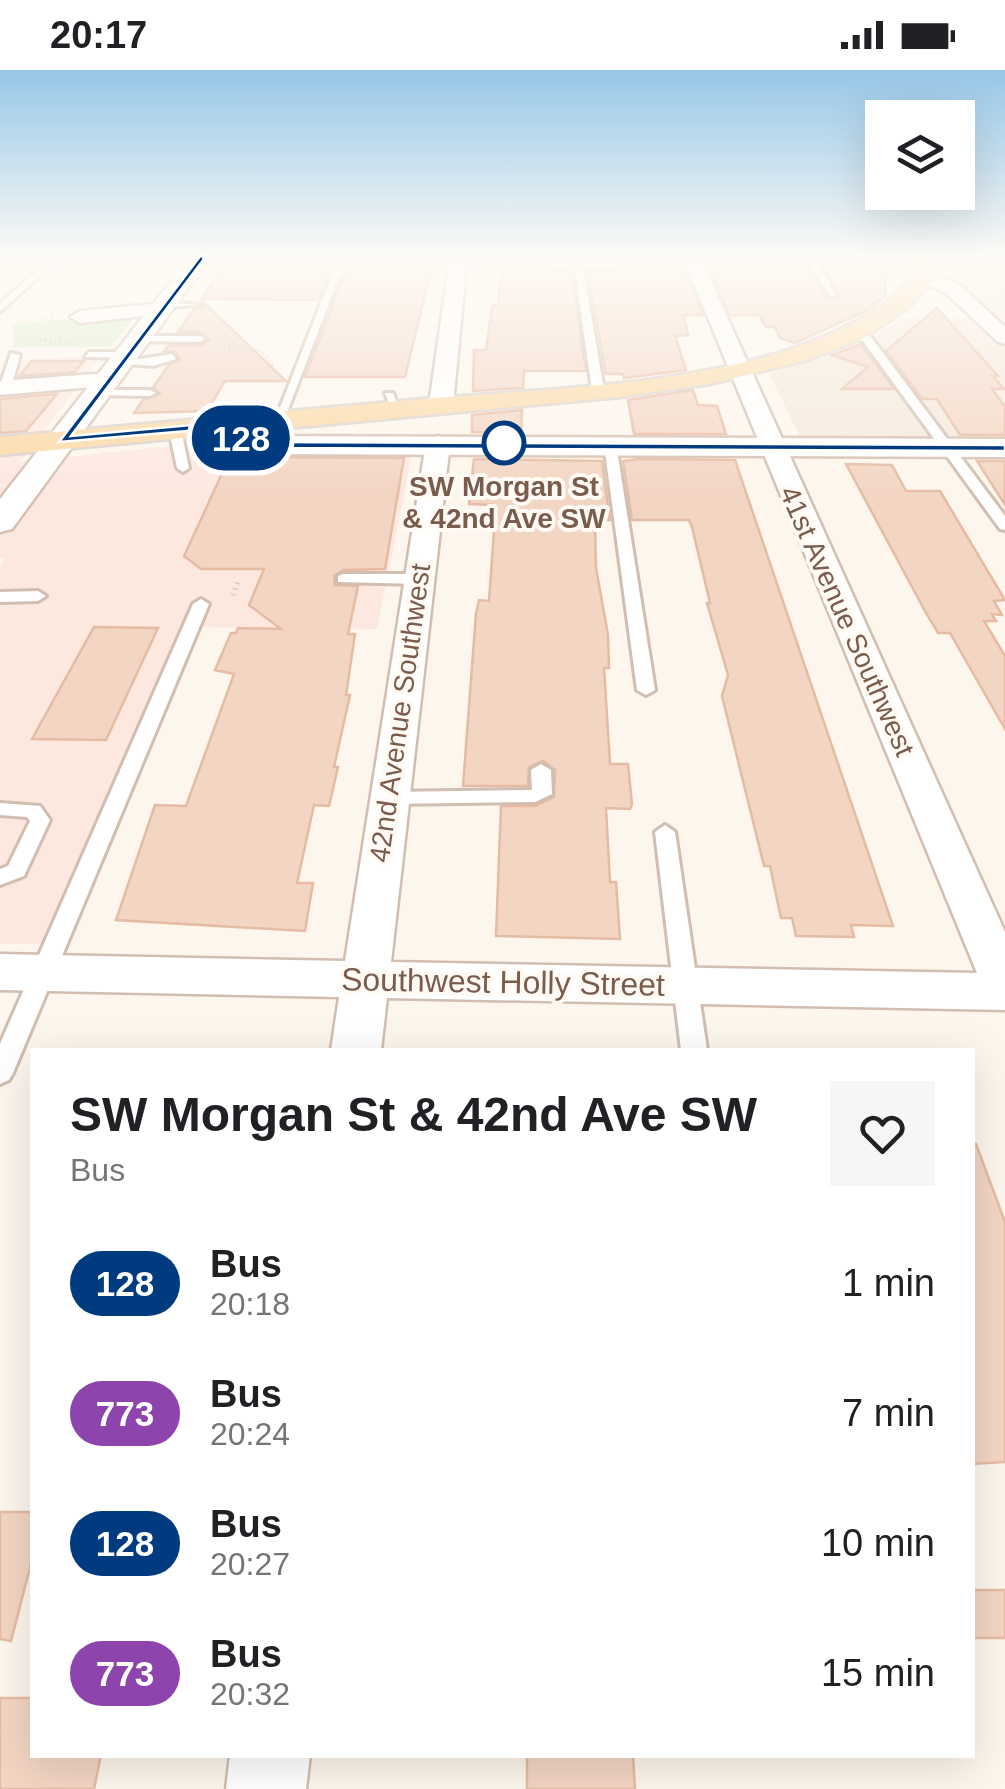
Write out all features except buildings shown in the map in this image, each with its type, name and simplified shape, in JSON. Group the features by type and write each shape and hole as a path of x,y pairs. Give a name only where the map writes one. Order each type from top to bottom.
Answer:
{"main road":[{"path":"0,446 176,430 229,419 278,420 393,402 439,424 598,390 740,370 841,337"}],"street":[{"path":"0,522 140,337"},
{"name":"42nd Avenue Southwest","path":"356,1048 450,337"},
{"name":"41st Avenue Southwest","path":"726,337 1005,984"},
{"path":"3,388 118,366"},
{"path":"229,419 243,440 267,445 439,424 610,444 1005,448"},
{"name":"Southwest Holly Street","path":"22,972 1005,992"},
{"path":"266,1789 270,1758"}],"lane":[{"path":"118,366 199,337"},
{"path":"190,349 201,337"},
{"path":"278,420 311,337"},
{"path":"590,337 598,390"},
{"path":"860,337 868,340 1005,526"},
{"path":"89,355 118,366 150,394"},
{"path":"3,388 15,356"},
{"path":"118,366 172,357"},
{"path":"176,430 183,468"},
{"path":"610,444 646,690"},
{"path":"343,579 418,579"},
{"path":"0,597 38,596"},
{"path":"0,1073 22,972 201,604"},
{"path":"388,798 535,796 542,794 541,770"},
{"path":"0,809 26,809 40,820 16,870 0,878"},
{"path":"665,832 694,1048"}],"path":[{"path":"220,347 261,351 273,366"},
{"path":"233,595 238,582"}],"shaded area":[{"path":"872,337 1005,337 1005,439 800,437 769,373 850,350"},
{"path":"103,355 19,462 226,440 412,455 377,629 191,627 57,944 0,944 0,566 5,559 0,558 0,374 6,361"}],"green space":[{"path":"13,337 119,337 111,347 13,347"}],"bus line":[{"name":"128","path":"140,337 63,440 224,425 243,440 267,445 409,446 438,442 1005,448"}],"place":[{"name":"SW Morgan St & 42nd Ave SW","path":"504,443"}]}
